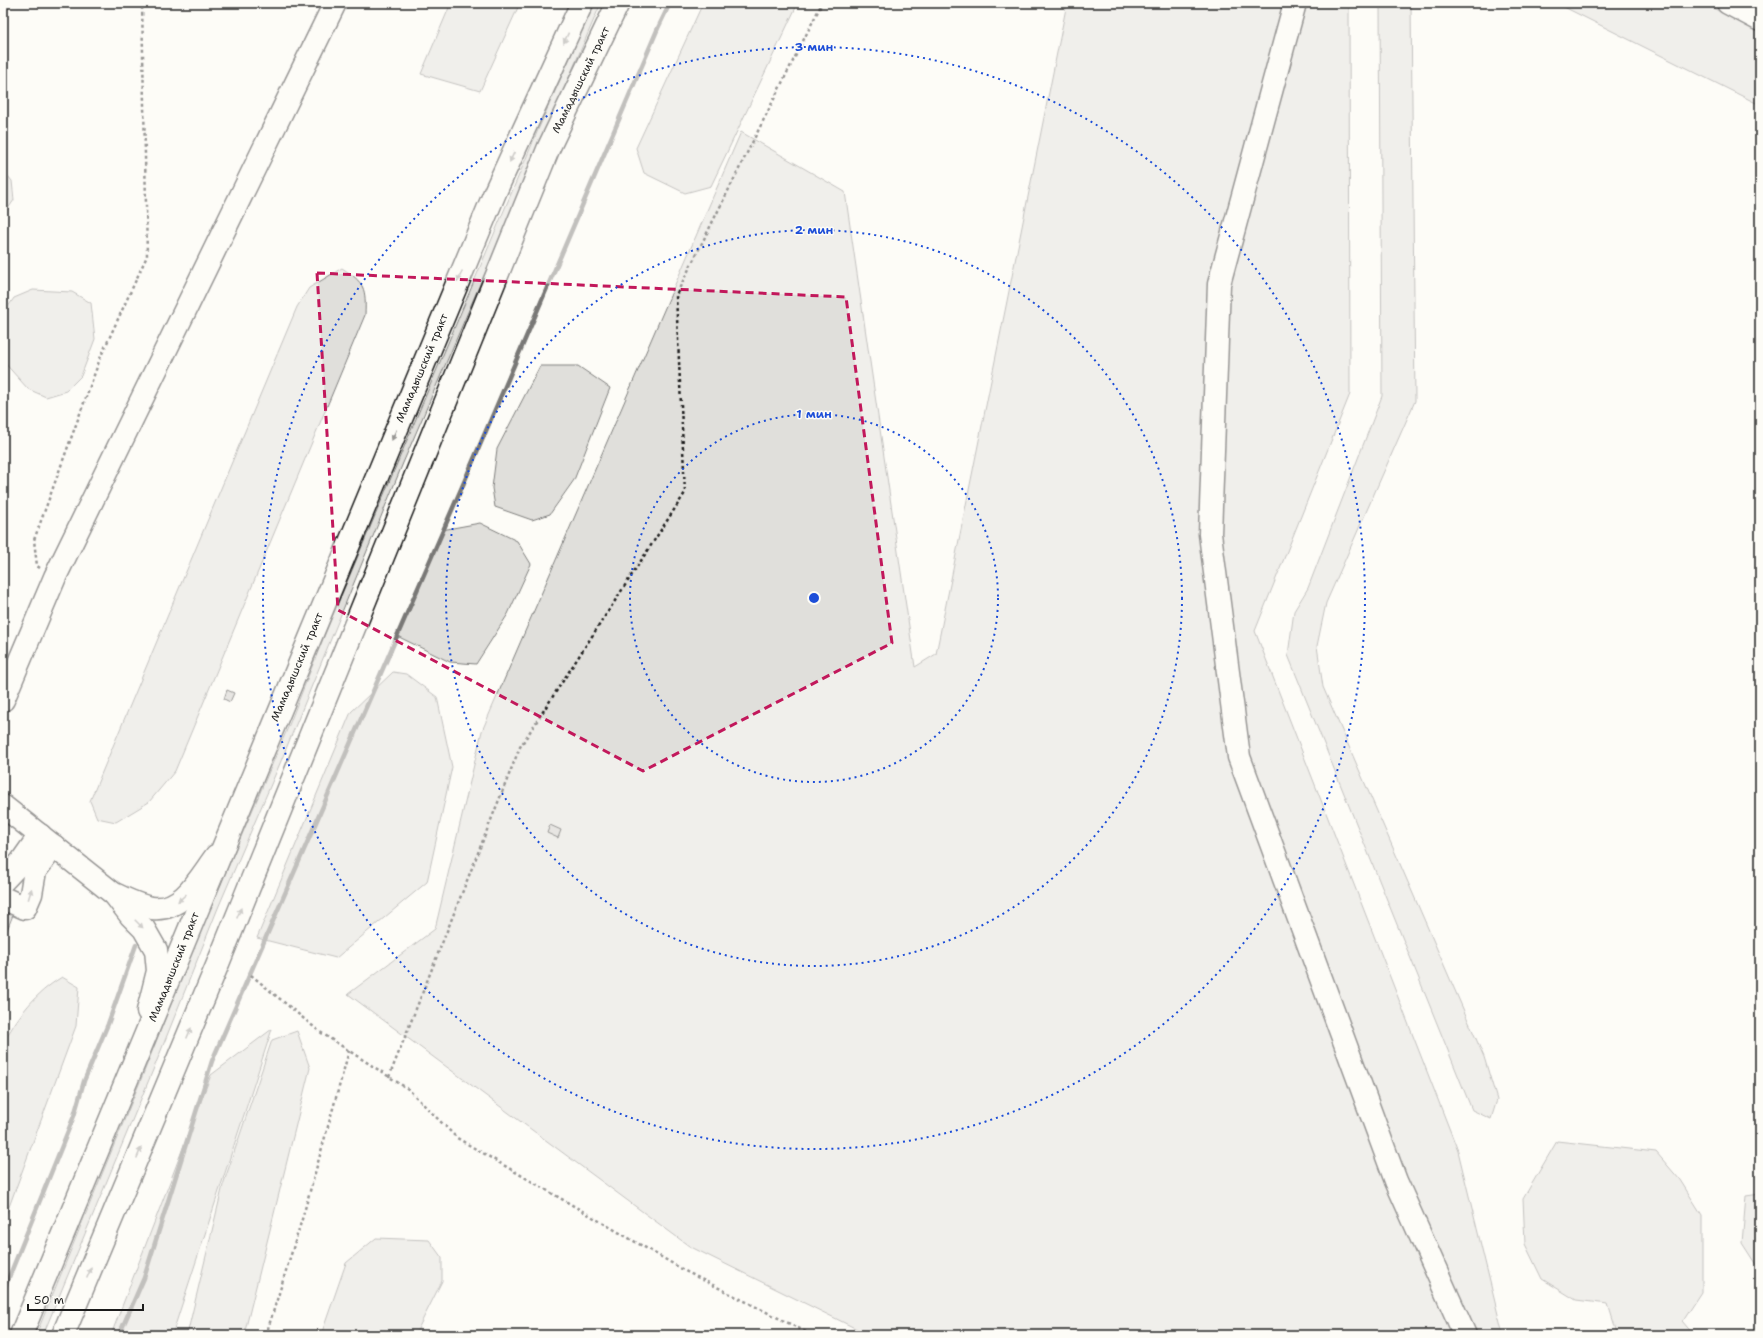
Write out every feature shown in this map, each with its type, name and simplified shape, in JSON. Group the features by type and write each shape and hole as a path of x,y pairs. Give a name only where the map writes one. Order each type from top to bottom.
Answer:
{"main road":[{"path":"3,700 55,577 335,3"},
{"name":"Мамадышский тракт","path":"21,1335 496,190 582,3"},
{"name":"Мамадышский тракт","path":"63,1335 219,961 549,147 618,3"},
{"path":"1296,3 1220,284 1210,534 1239,757 1396,1181 1465,1335"},
{"path":"1728,3 1760,20"},
{"path":"3,806 114,894 152,940 158,959 158,971 150,1001 143,1042"},
{"path":"3,881 21,862 47,840"},
{"path":"3,898 25,908 31,894 35,872 47,840"},
{"path":"114,894 151,908 160,908 173,904 188,892 224,846"}],"path":[{"path":"55,577 37,566 34,540 101,356 147,256 142,3"},
{"path":"389,1077 520,747 686,493 676,295 822,3"},
{"path":"251,975 320,1032 408,1090 457,1138 687,1272 812,1335"},
{"path":"266,1335 303,1216 349,1051"}],"highlighted area":[{"path":"317,273 846,297 892,643 643,771 338,610"}],"shaded area":[{"path":"451,3 520,3 480,91 421,74"},
{"path":"594,3 601,3 403,463 43,1335 36,1335 190,956 289,725 325,634 538,130"},
{"path":"703,3 798,3 711,186 685,193 644,173 636,148"},
{"path":"1067,3 1349,3 1350,394 1255,631 1458,1151 1503,1335 869,1335 689,1246 348,994 435,929 482,731 741,132 845,192 915,667 936,654"},
{"path":"1380,3 1411,3 1415,401 1326,603 1317,646 1323,687 1484,1057 1497,1100 1491,1119 1472,1110 1288,655 1294,611 1308,588 1382,396"},
{"path":"1556,3 1703,3 1760,32 1760,105"},
{"path":"3,170 12,181 14,200 3,216"},
{"path":"342,268 360,282 365,298 365,315 175,771 149,802 116,822 97,818 90,801 297,307 309,288"},
{"path":"33,290 72,292 91,303 95,339 81,376 66,391 46,397 28,389 3,361 3,314 14,298"},
{"path":"540,366 578,366 610,388 574,480 550,514 532,520 495,507 492,488 497,449"},
{"path":"480,523 517,541 531,564 508,614 476,664 450,662 397,636 442,530"},
{"path":"393,672 406,674 437,697 452,767 427,882 336,958 257,938 351,712"},
{"path":"62,977 79,987 76,1026 3,1223 3,1043 21,1014 35,998"},
{"path":"272,1029 172,1335 111,1335 211,1075"},
{"path":"297,1031 310,1068 244,1335 187,1335 223,1185 272,1040"},
{"path":"1557,1141 1656,1152 1680,1180 1702,1215 1702,1292 1683,1321 1695,1335 1615,1335 1617,1333 1608,1304 1576,1300 1542,1279 1525,1244 1523,1199"},
{"path":"1760,1194 1760,1271 1742,1243 1746,1196"},
{"path":"376,1238 429,1240 442,1258 442,1281 415,1335 321,1335 346,1263"}],"building":[{"path":"227,690 234,693 230,702 224,699"},
{"path":"550,825 561,830 558,838 547,833"},
{"path":"3,905 15,910 5,935 3,935"}],"waterway":[{"path":"119,1335 144,1278 212,1061 462,487 670,3"},
{"path":"3,1292 74,1116 84,1081 108,1024 136,945"}]}
